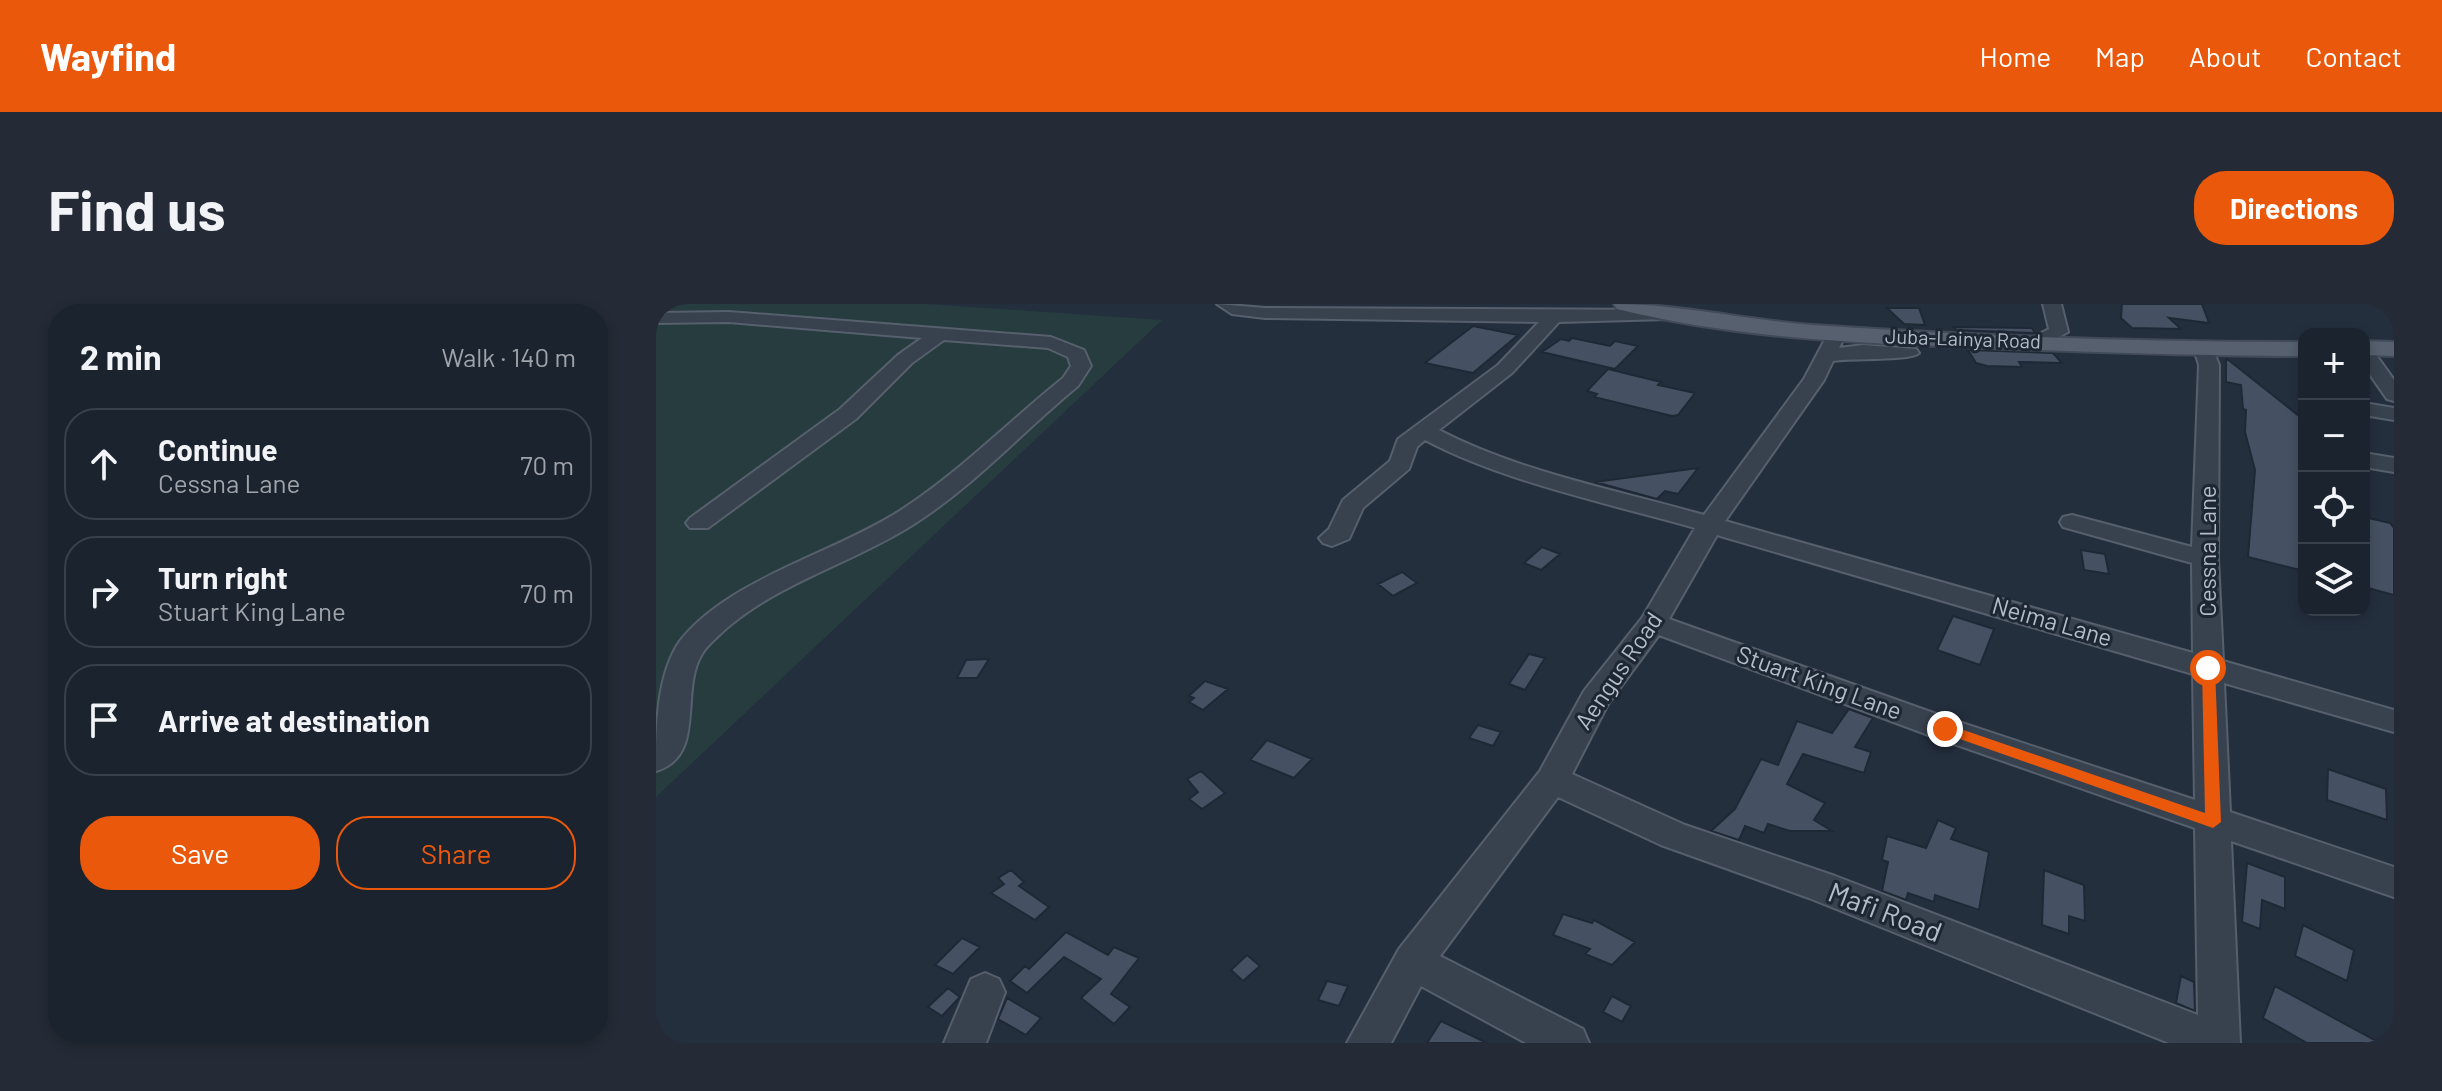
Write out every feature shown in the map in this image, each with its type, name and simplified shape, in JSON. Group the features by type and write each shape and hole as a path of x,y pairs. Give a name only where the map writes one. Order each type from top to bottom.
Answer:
{"main road":[{"name":"Juba-Lainya Road","path":"1625,304 1832,345 2034,342 2204,349 2298,349"},
{"path":"2370,350 2394,349"}],"street":[{"path":"1226,304 1238,310 1265,313 1554,317 1667,314"},
{"path":"2034,342 2059,332 2052,304"},
{"path":"656,318 729,317 1051,343 1077,354 1081,366 1071,382 947,489 906,519 851,550 736,606 689,649 675,702 669,748 656,759"},
{"path":"1332,538 1340,534 1352,505 1361,495 1401,464 1406,444 1426,432 1505,369 1554,317"},
{"path":"699,523 848,414 905,359 943,332"},
{"path":"1832,345 1863,351 1909,353"},
{"name":"Aengus Road","path":"1368,1043 1413,962 1552,780 1595,699 1653,623 1711,523 1814,380 1832,345"},
{"name":"Cessna Lane","path":"2204,349 2209,365 2210,402 2205,559 2219,1043"},
{"path":"2370,359 2394,395"},
{"path":"2370,410 2394,414"},
{"name":"Neima Lane","path":"1426,432 1460,450 1489,460 2394,721"},
{"path":"2370,461 2394,465"},
{"path":"2072,522 2205,559"},
{"name":"Stuart King Lane","path":"1653,623 2213,822 2394,882"},
{"name":"Mafi Road","path":"1552,780 1673,835 1822,887 2219,1043"},
{"path":"1413,962 1568,1043"},
{"path":"965,1043 985,992"}],"green space":[{"path":"656,304 926,304 1162,320 656,797"}],"building":[{"path":"2122,304 2202,304 2209,323 2169,318 2181,329 2132,328 2121,318"},
{"path":"1887,308 1919,308 1925,325 1904,324"},
{"path":"1473,326 1518,335 1473,373 1425,363"},
{"path":"1954,327 2032,328 2035,333 1956,330"},
{"path":"1572,338 1610,346 1615,341 1638,346 1615,369 1542,352 1561,339 1569,341"},
{"path":"1968,350 2053,353 2062,363 2019,362 2022,367 1987,366 1976,363"},
{"path":"2226,358 2298,415 2298,570 2248,557 2255,470 2245,432 2246,410 2243,409 2241,385 2226,382"},
{"path":"1608,369 1695,393 1678,415 1672,416 1594,397 1597,394 1587,391"},
{"path":"1698,468 1678,494 1665,491 1657,499 1595,482"},
{"path":"2370,518 2390,523 2394,528 2394,595 2370,589"},
{"path":"1542,547 1560,554 1541,570 1524,563"},
{"path":"2081,550 2105,554 2109,574 2084,570"},
{"path":"1402,572 1417,583 1393,596 1378,584"},
{"path":"1953,616 1994,629 1980,665 1937,650"},
{"path":"1529,654 1545,658 1525,690 1509,684"},
{"path":"989,659 977,678 957,678 966,660"},
{"path":"1205,681 1228,689 1203,710 1189,702 1194,698 1189,696"},
{"path":"1849,709 1873,718 1855,747 1871,752 1864,773 1803,754 1787,784 1825,803 1814,820 1832,831 1790,831 1768,824 1764,833 1745,826 1739,840 1711,831 1735,809 1761,759 1778,765 1797,721 1832,733"},
{"path":"1478,725 1501,732 1493,746 1469,738"},
{"path":"1267,740 1312,759 1294,778 1250,760"},
{"path":"2328,769 2386,789 2387,820 2327,800"},
{"path":"1201,771 1225,793 1202,809 1189,799 1198,792 1187,779"},
{"path":"1938,820 1956,828 1951,839 1989,852 1979,910 1935,895 1934,902 1908,893 1906,900 1882,891 1888,862 1882,860 1887,836 1926,848"},
{"path":"2247,863 2285,877 2285,909 2262,900 2260,929 2242,922"},
{"path":"1011,870 1024,882 1019,886 1049,907 1035,920 991,893 1004,884 998,878"},
{"path":"2044,870 2084,885 2085,921 2069,916 2069,934 2042,925"},
{"path":"1563,914 1592,923 1594,920 1635,942 1612,965 1585,954 1590,949 1553,935"},
{"path":"2303,925 2354,950 2347,981 2295,956"},
{"path":"1066,932 1108,955 1114,947 1139,958 1111,994 1130,1007 1114,1024 1081,998 1101,979 1064,957 1027,993 1010,981 1025,966 1029,969"},
{"path":"962,938 980,947 953,974 935,965"},
{"path":"1247,955 1260,966 1243,981 1231,970"},
{"path":"2181,976 2194,982 2195,1011 2176,1003"},
{"path":"1327,981 1348,986 1339,1006 1318,1000"},
{"path":"2275,986 2380,1043 2307,1043 2263,1018"},
{"path":"948,988 960,997 942,1016 928,1007"},
{"path":"1612,996 1631,1006 1622,1022 1603,1012"},
{"path":"1007,998 1041,1018 1026,1035 998,1019"},
{"path":"1441,1021 1487,1043 1427,1043"}],"route":[{"path":"1945,729 2213,822 2208,668"}]}
